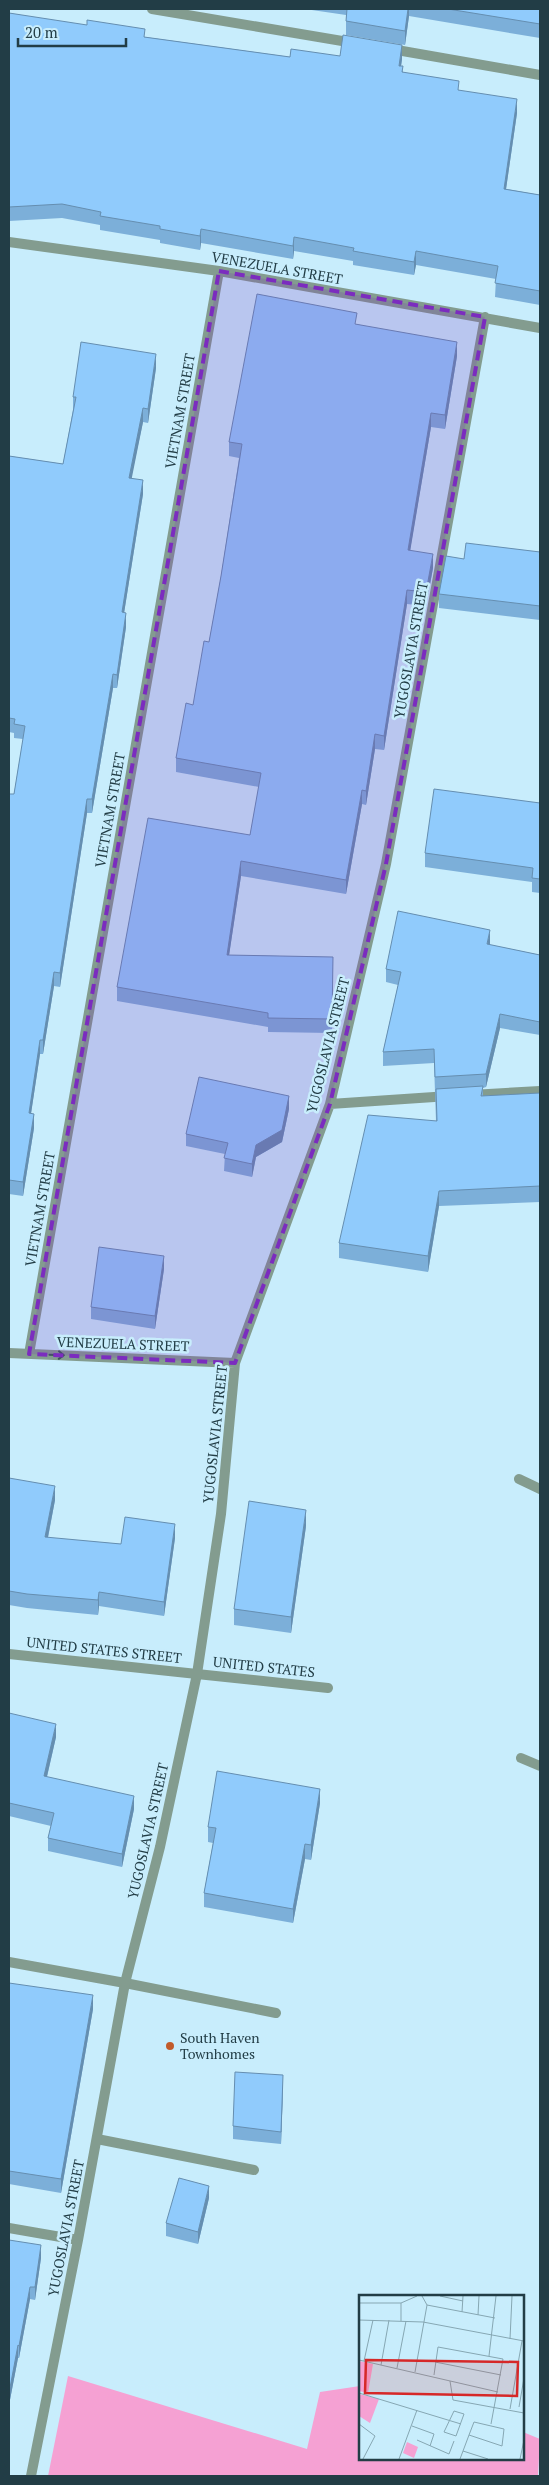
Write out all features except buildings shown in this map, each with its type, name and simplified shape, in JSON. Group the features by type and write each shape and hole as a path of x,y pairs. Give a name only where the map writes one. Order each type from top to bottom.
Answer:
{"street":[{"path":"152,9 365,45"},
{"path":"385,48 540,75"},
{"name":"VENEZUELA STREET","path":"9,242 219,271 540,328"},
{"name":"VIETNAM STREET","path":"29,1354 219,271"},
{"name":"YUGOSLAVIA STREET","path":"31,2476 78,2240 125,1983 160,1847 197,1674 221,1514 235,1363 330,1104 386,864 485,317"},
{"path":"330,1104 540,1091"},
{"name":"VENEZUELA STREET","path":"9,1353 235,1363"},
{"path":"519,1479 540,1489"},
{"name":"UNITED STATES STREET","path":"9,1654 197,1674"},
{"name":"UNITED STATES","path":"197,1674 328,1688"},
{"path":"521,1758 540,1766"},
{"path":"9,1962 276,2013"},
{"path":"97,2139 254,2170"},
{"path":"9,2228 78,2240"}],"highlighted area":[{"path":"219,271 485,317 386,864 330,1104 235,1363 29,1354"}],"shaded area":[{"path":"68,2376 307,2449 320,2392 359,2386 359,2460 524,2460 524,2432 540,2439 538,2476 48,2476"}],"place":[{"name":"South Haven Townhomes","path":"170,2046"}]}
